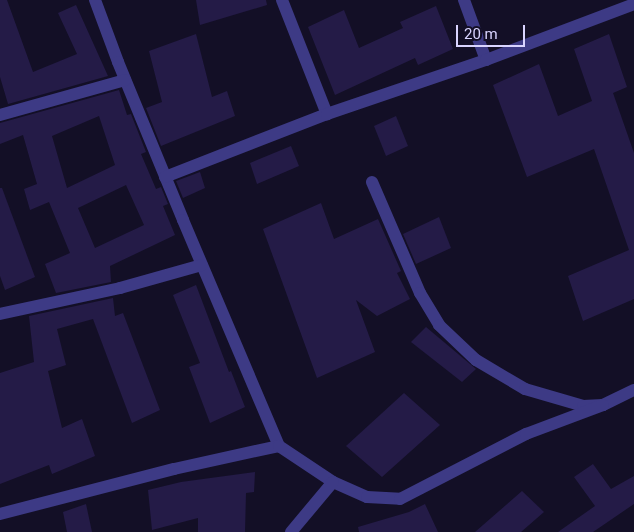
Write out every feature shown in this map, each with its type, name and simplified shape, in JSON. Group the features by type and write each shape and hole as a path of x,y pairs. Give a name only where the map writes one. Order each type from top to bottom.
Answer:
{"street":[{"path":"95,0 125,80 165,177 279,446 332,482 367,497 400,499 526,434 603,405 634,390"},
{"path":"282,0 328,114"},
{"path":"464,0 486,60"},
{"path":"165,177 328,114 486,60 634,4"},
{"path":"0,115 125,80"},
{"path":"372,182 420,293 439,325 476,360 525,388 583,406 603,405"},
{"path":"0,314 120,288 202,266"},
{"path":"0,514 174,468 279,446"},
{"path":"291,532 332,482"}],"building":[{"path":"0,0 7,0 33,72 77,54 58,13 76,5 108,76 8,104 0,77"},
{"path":"196,0 266,0 267,5 200,25"},
{"path":"436,6 453,49 418,65 415,58 335,95 308,27 344,10 359,48 403,28 400,22"},
{"path":"196,34 212,97 227,91 235,116 161,146 146,108 162,102 149,51"},
{"path":"609,34 627,87 613,93 634,153 634,299 583,321 568,276 629,250 594,149 527,177 493,85 539,64 558,116 592,101 574,49"},
{"path":"119,90 127,115 131,114 146,152 141,154 156,189 161,187 168,204 163,206 175,235 110,266 111,282 56,293 45,264 70,253 49,202 30,210 24,189 37,184 23,135 0,144 0,123","holes":["99,116 115,165 67,188 52,136","126,185 144,225 95,248 78,208"]},
{"path":"396,116 408,146 386,156 374,126"},
{"path":"291,146 299,166 257,184 250,163"},
{"path":"200,172 205,188 183,198 176,181"},
{"path":"0,188 2,188 35,277 5,290 0,276"},
{"path":"321,203 334,239 378,219 401,271 397,273 410,299 377,316 356,300 375,352 317,378 263,229"},
{"path":"439,217 451,248 416,264 403,234"},
{"path":"196,285 229,372 231,371 245,407 210,423 189,367 200,363 173,295"},
{"path":"113,298 115,316 123,313 160,410 132,423 93,319 57,329 66,365 48,371 62,428 82,419 95,456 52,474 49,465 0,484 0,373 34,362 29,316"},
{"path":"426,327 476,369 462,382 411,342"},
{"path":"404,393 440,425 382,477 346,446"},
{"path":"593,464 611,489 634,476 634,504 593,532 558,532 595,506 574,477"},
{"path":"255,472 254,492 246,493 245,532 198,532 198,518 152,530 148,490 181,482"},
{"path":"522,491 544,512 521,532 475,532"},
{"path":"86,504 92,532 67,532 63,512"},
{"path":"425,504 438,532 359,532 358,527 409,512"}]}
